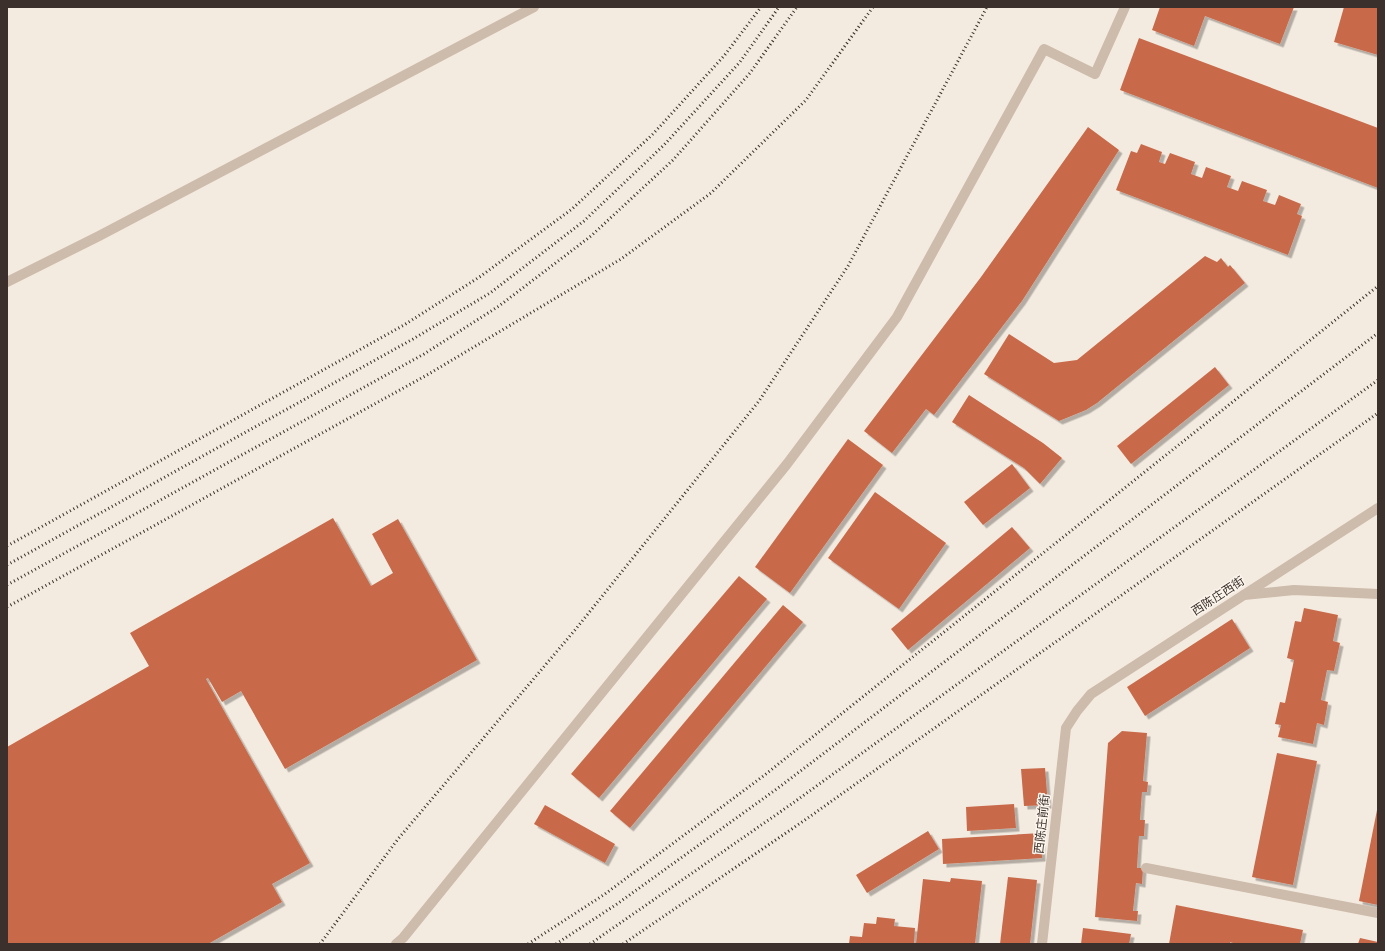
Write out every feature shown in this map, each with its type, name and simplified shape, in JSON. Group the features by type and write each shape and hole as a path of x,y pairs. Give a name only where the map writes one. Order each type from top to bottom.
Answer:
{"street":[{"path":"7,282 99,236 534,7"},
{"path":"396,944 403,938 787,464 897,317 1044,49 1095,74 1125,7"},
{"name":"西陈庄西街","path":"1077,711 1092,694 1378,508"},
{"path":"1244,595 1294,590 1378,594"},
{"name":"西陈庄前街","path":"1042,944 1066,728 1077,711"},
{"path":"1146,868 1378,913"}],"building":[{"path":"1160,7 1294,7 1280,44 1205,16 1194,46 1152,30"},
{"path":"1344,7 1378,7 1378,55 1334,42"},
{"path":"1139,38 1378,128 1378,188 1120,90"},
{"path":"1088,127 1119,150 1022,301 934,415 926,409 892,453 864,431 981,277"},
{"path":"1141,144 1162,152 1159,162 1165,164 1170,153 1195,162 1191,174 1202,178 1206,167 1231,176 1227,187 1238,191 1242,181 1267,190 1263,201 1275,205 1279,195 1301,204 1297,214 1302,216 1288,255 1116,190 1131,151 1137,153"},
{"path":"1205,256 1217,262 1221,258 1228,267 1230,265 1245,283 1097,403 1086,410 1059,421 984,374 1009,334 1054,363 1077,360"},
{"path":"1215,367 1229,385 1131,464 1117,446"},
{"path":"969,395 1043,443 1062,458 1040,484 1024,468 952,422"},
{"path":"848,439 883,465 790,593 755,567"},
{"path":"1012,464 1030,488 983,525 964,502"},
{"path":"875,492 946,543 899,609 828,558"},
{"path":"333,518 371,586 393,573 372,534 398,519 477,660 285,769 241,691 222,702 208,678 206,679 310,863 272,884 282,902 208,944 7,944 7,747 149,666 130,633"},
{"path":"1012,527 1030,548 908,650 891,629"},
{"path":"739,576 767,599 599,798 571,774"},
{"path":"783,605 803,622 630,828 610,811"},
{"path":"1304,608 1338,615 1333,641 1340,643 1334,671 1327,670 1321,700 1328,702 1324,725 1317,723 1313,744 1278,737 1281,725 1275,724 1280,702 1285,703 1294,660 1287,658 1295,621 1301,622"},
{"path":"1232,619 1250,648 1145,716 1127,687"},
{"path":"1122,731 1147,733 1143,781 1148,782 1147,792 1142,792 1140,820 1145,820 1144,836 1139,836 1137,868 1143,868 1142,884 1136,883 1133,911 1138,911 1137,921 1095,917 1108,743"},
{"path":"1277,753 1317,761 1293,885 1252,877"},
{"path":"1045,768 1048,805 1024,806 1021,769"},
{"path":"1014,804 1016,828 967,831 966,807"},
{"path":"545,805 615,844 605,863 534,824"},
{"path":"1378,810 1378,905 1359,901"},
{"path":"928,831 939,849 867,893 856,875"},
{"path":"1041,833 1042,858 943,864 942,839"},
{"path":"1008,877 1037,880 1030,944 1000,944"},
{"path":"951,878 982,881 975,944 916,944 923,879 950,882"},
{"path":"1176,905 1303,930 1300,944 1236,944 1230,942 1230,944 1169,944"},
{"path":"877,917 895,919 894,926 915,928 914,944 849,944 850,936 862,937 864,923 876,924"},
{"path":"1083,928 1131,934 1129,944 1081,944"},
{"path":"1360,938 1378,942 1378,944 1358,944"}],"railway":[{"path":"7,546 404,325 481,276 572,209 653,134 724,56 761,7"},
{"path":"7,565 413,339 490,293 584,221 664,145 740,62 779,7"},
{"path":"7,585 424,354 499,306 591,236 673,160 750,73 797,7"},
{"path":"7,607 427,375 621,259 711,193 806,100 873,7"},
{"path":"320,944 398,839 575,630 759,401 848,266 987,7"},
{"path":"528,944 605,894 766,774 1378,286"},
{"path":"556,944 617,904 778,788 1378,333"},
{"path":"590,944 793,803 1378,380"},
{"path":"623,944 805,820 1378,413"}]}
